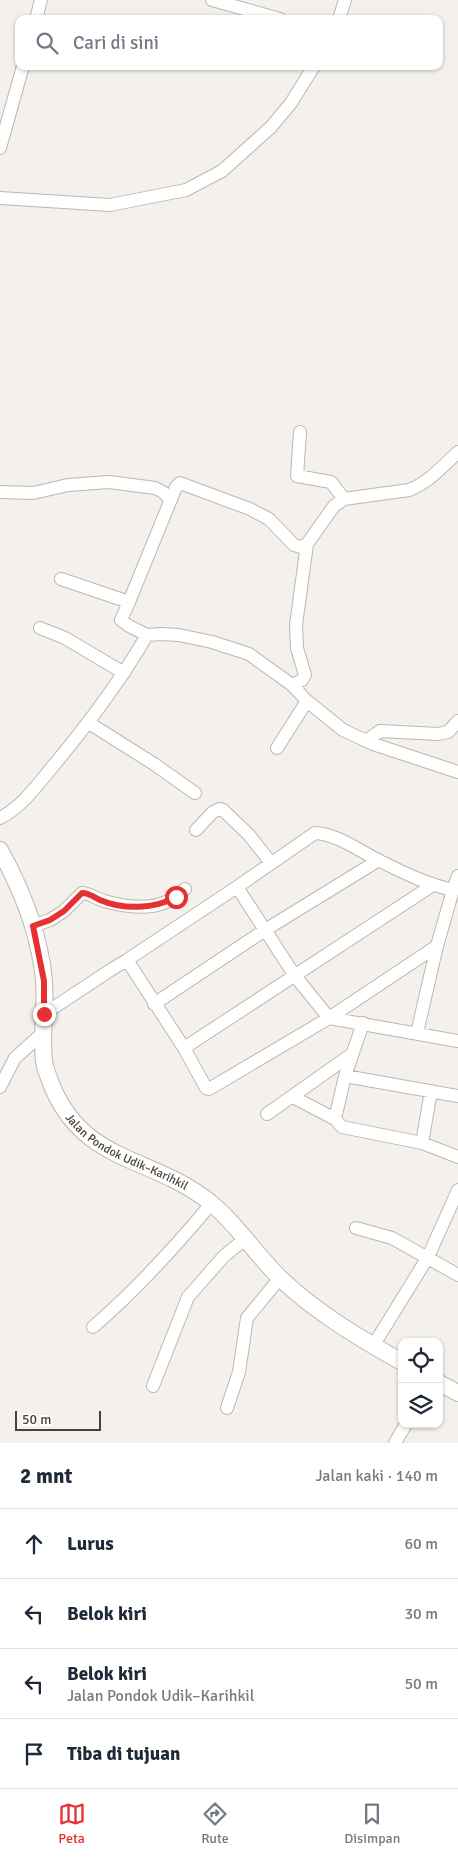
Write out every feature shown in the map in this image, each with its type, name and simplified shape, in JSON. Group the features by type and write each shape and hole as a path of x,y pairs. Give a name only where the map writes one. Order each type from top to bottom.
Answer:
{"street":[{"path":"37,15 41,0"},
{"path":"212,0 266,15"},
{"path":"340,15 345,0"},
{"path":"0,148 21,70"},
{"path":"0,198 110,204 186,190 222,172 271,126 292,103 312,70"},
{"path":"300,432 297,476 331,482 344,499"},
{"path":"458,452 418,487 409,490 344,499 334,506 306,544 300,547 294,545 269,519 250,509 180,483 176,487 122,620 147,636 179,634 249,654 292,685 343,730 366,741 458,772"},
{"path":"0,492 33,492 68,485 109,482 155,488 171,500"},
{"path":"292,685 302,680 305,674 297,648 296,625 306,544"},
{"path":"61,578 129,602"},
{"path":"40,628 64,638 124,673"},
{"path":"0,818 10,813 25,799 89,723 147,636"},
{"path":"277,748 308,701"},
{"path":"366,741 380,731 438,734 448,732 458,721"},
{"path":"89,723 154,764 195,793"},
{"path":"196,830 213,812 220,809 224,810 249,835 271,863"},
{"path":"44,1014 315,833 323,833 333,837 433,885 452,890"},
{"name":"Jalan Pondok Udik–Karihkil","path":"0,850 17,881 33,926 44,981 44,1062 62,1109 81,1130 103,1148 166,1176 201,1196 224,1214 280,1278 299,1295 348,1332 398,1360"},
{"path":"154,1004 266,930 379,860"},
{"path":"416,1032 452,890 458,876"},
{"path":"184,1048 433,885"},
{"path":"236,887 295,976 328,1018 416,1032 458,1041"},
{"path":"33,926 50,920 64,911 82,893 87,893 101,901 116,904 148,906 166,902 186,889"},
{"path":"127,960 184,1048 206,1088 212,1089 328,1018 438,946"},
{"path":"336,1119 345,1076 363,1023"},
{"path":"0,1087 16,1058 44,1032"},
{"path":"267,1114 352,1054"},
{"path":"345,1076 458,1096"},
{"path":"422,1143 431,1091"},
{"path":"292,1097 336,1119 342,1127 422,1143 458,1157"},
{"path":"374,1346 428,1257 458,1190"},
{"path":"93,1327 125,1299 183,1238 211,1204"},
{"path":"356,1228 392,1238 458,1275"},
{"path":"153,1386 188,1298 224,1256 245,1239"},
{"path":"227,1408 239,1372 247,1318 280,1278"},
{"path":"443,1385 458,1393"},
{"path":"395,1443 404,1428"}],"route":[{"path":"44,1014 44,981 33,926 50,920 64,911 82,893 87,893 101,901 131,906 157,905 176,897"}]}
